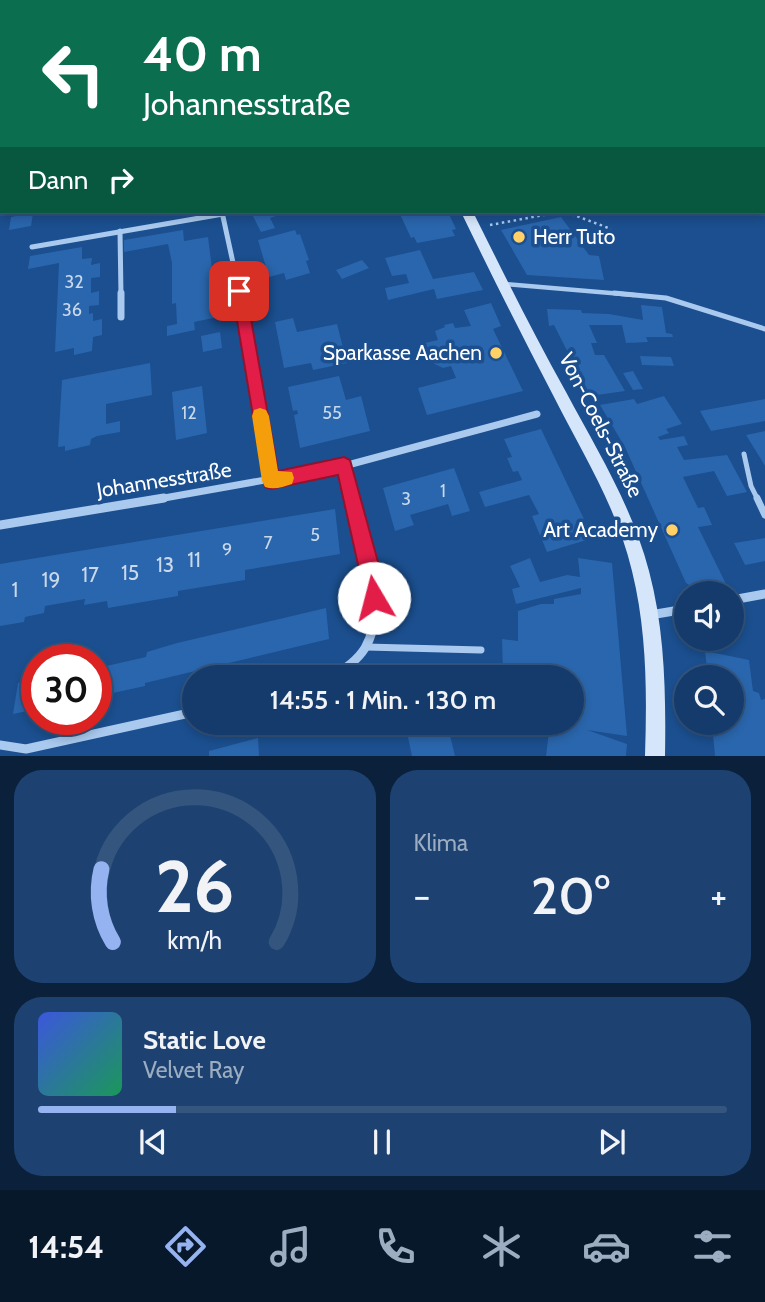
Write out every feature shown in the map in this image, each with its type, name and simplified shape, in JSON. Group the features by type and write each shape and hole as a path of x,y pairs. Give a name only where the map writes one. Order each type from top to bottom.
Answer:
{"main road":[{"name":"Von-Coels-Straße","path":"468,214 501,284 615,496 634,548 650,615 657,697 654,756"}],"street":[{"path":"32,247 216,214"},
{"path":"222,214 234,264 271,481"},
{"path":"120,231 121,317"},
{"name":"Johannesstraße","path":"0,525 271,481 344,466 537,414"},
{"path":"344,466 373,580 375,617 366,646 350,665"},
{"path":"744,598 765,594"},
{"path":"650,615 674,611"},
{"path":"0,745 26,749 182,715"}],"lane":[{"path":"501,284 666,298 765,330"},
{"path":"744,454 751,486 765,515"},
{"path":"366,646 481,650"}],"path":[{"path":"497,224 548,214"},
{"path":"571,214 611,229"}],"building":[{"path":"33,214 31,226 9,230 11,217"},
{"path":"252,214 275,214 276,216 270,218 275,228 261,232"},
{"path":"400,214 449,214 456,229 452,230 455,236 417,243 414,237 411,238"},
{"path":"561,217 589,255 599,256 604,280 527,275 501,230"},
{"path":"183,230 184,241 208,237 218,317 194,322 195,330 167,336 167,326 177,324 176,303 172,304 172,263 168,244 124,252 124,240"},
{"path":"295,230 297,235 300,234 309,260 306,261 310,273 286,280 284,273 269,277 258,240"},
{"path":"82,247 82,259 92,258 91,265 100,263 100,277 91,278 91,293 99,291 99,305 89,306 89,314 93,313 93,321 102,319 102,335 93,337 92,351 74,355 74,348 55,352 59,263 28,269 30,256"},
{"path":"420,250 433,279 474,272 483,290 437,299 434,289 388,300 385,288 409,283 406,274 392,276 385,258"},
{"path":"362,260 369,268 342,279 336,270"},
{"path":"491,303 501,326 493,329 523,391 427,415 418,388 456,378 451,366 443,368 433,363 425,343 438,340 435,331 445,327 444,325 453,323 455,328 471,326 464,310"},
{"path":"641,305 662,307 666,333 672,334 673,337 646,337 648,342 626,343 622,325 589,325 597,343 591,343 595,355 604,355 625,391 590,396 554,325 549,326 547,309 581,310 582,313 643,320"},
{"path":"293,318 297,332 337,324 347,363 313,370 311,363 284,368 275,322"},
{"path":"220,332 222,348 203,352 201,336"},
{"path":"640,356 671,357 674,366 642,365"},
{"path":"150,363 152,395 106,404 106,424 120,421 120,432 97,436 91,439 90,445 65,451 65,446 58,447 62,380"},
{"path":"633,371 643,389 633,390 623,373"},
{"path":"339,376 346,400 361,396 370,431 300,448 294,415 298,414 297,410 293,411 288,387"},
{"path":"202,386 207,433 176,440 172,392"},
{"path":"664,396 682,424 666,429 669,433 658,437 660,440 684,436 688,445 677,447 684,460 727,455 747,492 727,496 714,471 683,477 698,508 704,507 712,525 698,527 725,581 685,581 625,447 600,405 634,399 637,404"},
{"path":"765,399 765,421 711,431 700,411"},
{"path":"541,429 593,538 547,552 532,516 539,514 529,495 485,507 479,492 522,480 518,471 513,472 507,458 512,457 504,439"},
{"path":"765,431 765,466 746,435"},
{"path":"454,468 470,511 452,516 448,504 410,515 414,525 395,531 383,488"},
{"path":"335,509 340,554 245,570 245,580 178,591 178,596 108,608 107,601 84,605 85,599 45,606 44,613 25,617 24,622 0,626 0,564"},
{"path":"765,538 765,561 745,565 734,543"},
{"path":"530,558 540,582 567,575 580,577 578,558 612,563 627,736 587,730 627,744 626,756 546,756 549,735 584,735 584,665 503,665 502,639 518,641 518,611 541,604 554,604 554,599 581,594 581,588 516,604 512,589 520,587 510,566"},
{"path":"326,608 329,639 220,665 182,665 182,674 112,693 112,665 146,657 147,652"},
{"path":"705,651 749,660 753,691 759,693 761,700 765,699 765,756 715,756 713,735 744,735 744,665 707,665"},
{"path":"21,682 21,712 13,714 18,683"},
{"path":"408,735 450,735 455,756 412,756"},
{"path":"258,738 259,756 209,756 209,751"}],"slow traffic":[{"path":"260,416 271,481 285,478"}],"place":[{"name":"Herr Tuto","path":"519,237"},
{"name":"Sparkasse Aachen","path":"496,353"},
{"name":"Art Academy","path":"672,530"}],"route":[{"path":"239,291 271,481 344,466 373,580 374,598"}]}
